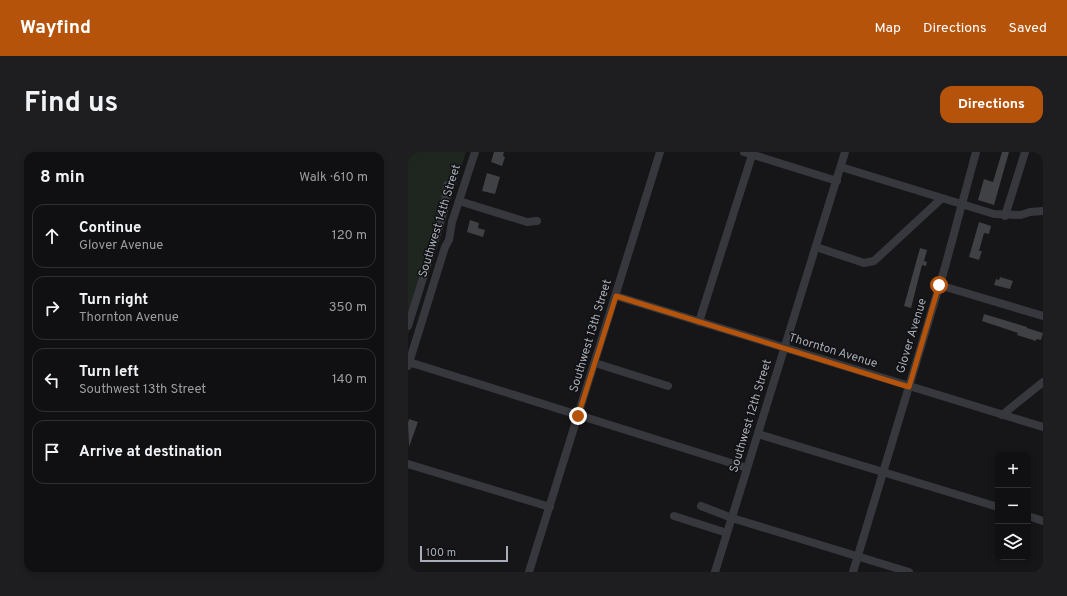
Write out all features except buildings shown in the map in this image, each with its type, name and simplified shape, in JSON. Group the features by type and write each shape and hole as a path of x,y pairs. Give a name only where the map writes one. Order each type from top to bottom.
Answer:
{"street":[{"name":"Southwest 14th Street","path":"409,364 445,247 449,240 452,222 475,152"},
{"name":"Southwest 13th Street","path":"530,572 660,152"},
{"name":"Southwest 12th Street","path":"715,572 845,152"},
{"name":"Glover Avenue","path":"852,572 909,387 976,152"},
{"path":"1005,216 1025,152"},
{"path":"699,322 749,153 837,181"},
{"path":"841,167 1005,216 1043,211"},
{"path":"408,326 442,218 447,185"},
{"path":"816,247 864,262 874,261 941,198"},
{"path":"459,201 527,222 537,221"},
{"path":"939,285 1043,316"},
{"name":"Thornton Avenue","path":"616,296 1043,427"},
{"path":"595,363 668,386"},
{"path":"409,364 747,468"},
{"path":"1002,415 1043,382"},
{"path":"758,434 995,506"},
{"path":"408,464 550,508"},
{"path":"701,506 732,518 908,572"},
{"path":"674,516 727,533"},
{"path":"1031,517 1043,521"}],"shaded area":[{"path":"408,152 466,152 408,335"}],"route":[{"path":"578,416 616,296 909,387 939,285"}]}
